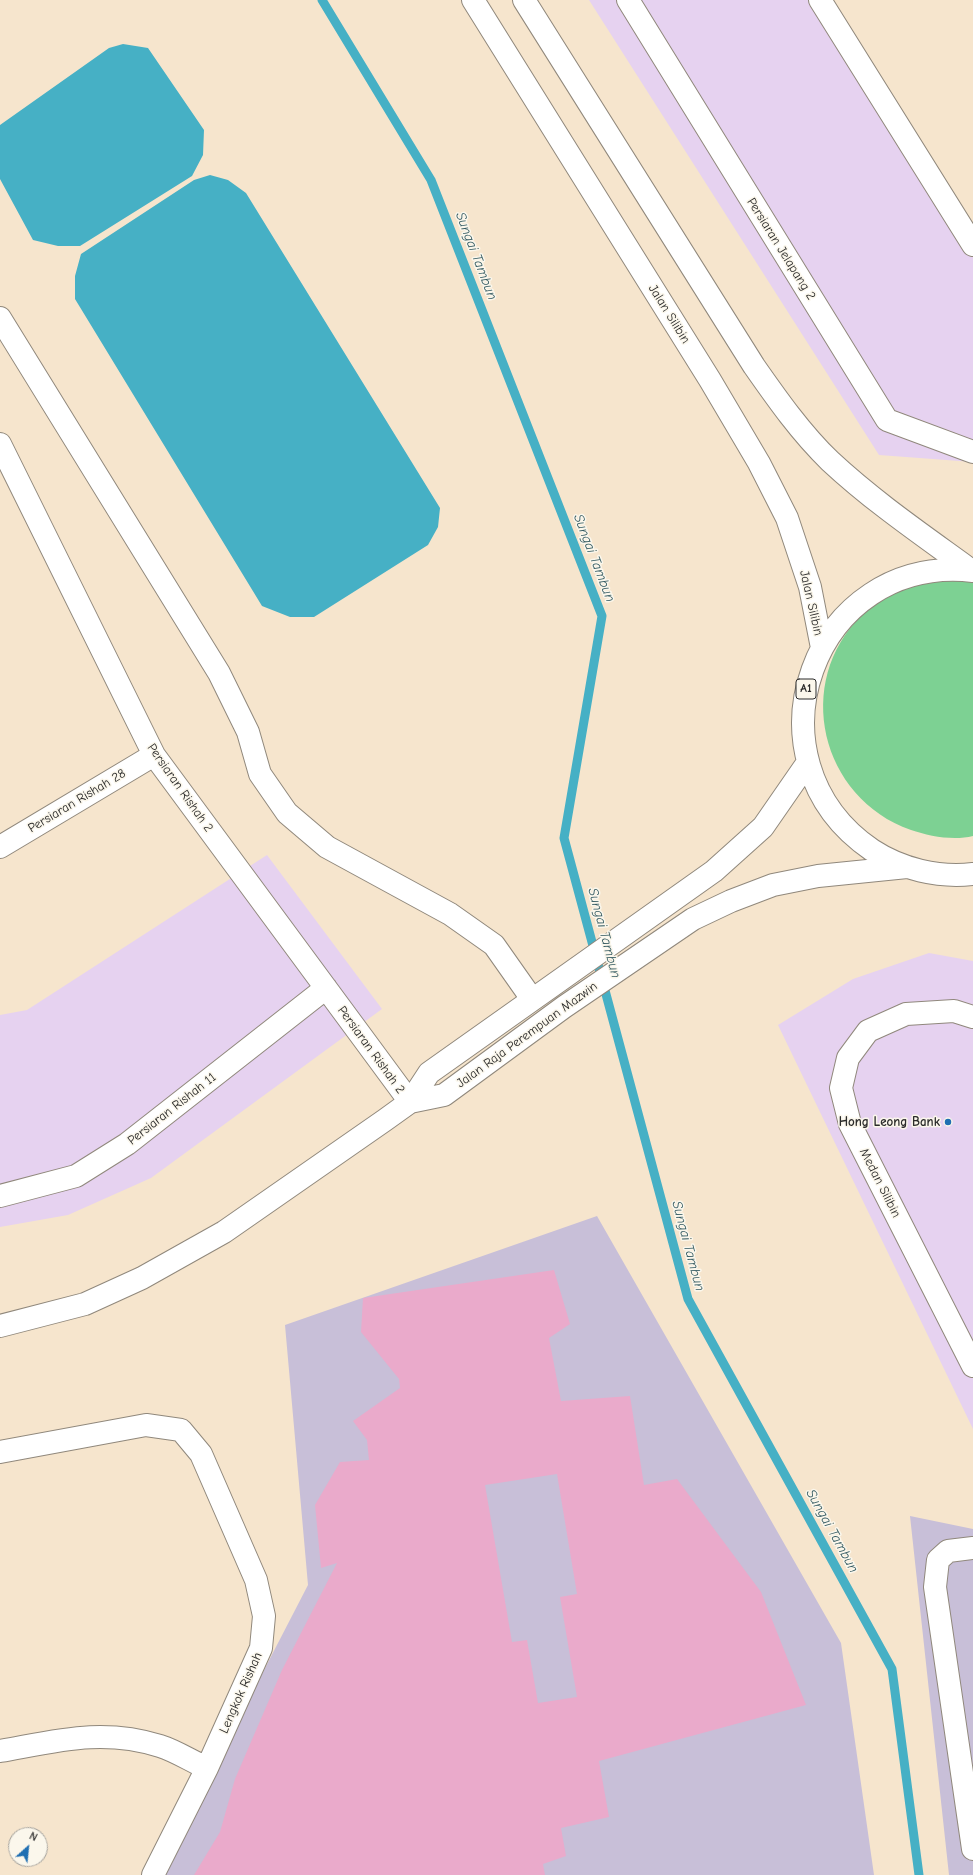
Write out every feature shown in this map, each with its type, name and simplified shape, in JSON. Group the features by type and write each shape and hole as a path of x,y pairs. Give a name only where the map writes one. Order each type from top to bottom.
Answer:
{"main road":[{"name":"Jalan Silibin","path":"473,0 710,380 759,462 787,518 810,587 822,648"},
{"path":"524,0 754,366 784,409 830,460 869,494 973,571"},
{"name":"Persiaran Jelapang 2","path":"628,0 887,420 973,452"},
{"path":"820,0 973,245"},
{"path":"0,318 219,673 248,732 260,774 287,813 327,847 450,914 494,945 540,993"},
{"name":"Persiaran Rishah 2","path":"0,444 154,755 410,1102"},
{"name":"A1","path":"970,876 930,873 907,867 876,852 855,837 837,819 823,797 808,762 804,739 803,710 812,670 822,648 842,619 860,603 880,590 901,580 925,573 949,570 973,571"},
{"name":"Persiaran Rishah 28","path":"0,847 154,755"},
{"name":"Jalan Raja Perempuan Mazwin","path":"0,1326 85,1304 142,1278 224,1232 410,1102 429,1073 714,871 763,827 808,762"},
{"name":"Jalan Raja Perempuan Mazwin","path":"410,1102 444,1096 564,1007 693,919 731,900 773,885 818,876 907,867"},
{"name":"Persiaran Rishah 11","path":"0,1196 76,1176 127,1144 326,988"},
{"name":"Medan Silibin","path":"973,1017 954,1011 906,1014 868,1030 848,1058 841,1088 850,1124 973,1366"},
{"name":"Lengkok Rishah","path":"0,1452 146,1424 181,1430 201,1454 256,1580 264,1616 262,1648 207,1768 153,1875"},
{"path":"973,1548 948,1551 938,1560 935,1587 973,1849"},
{"path":"0,1751 83,1737 119,1737 160,1746 207,1768"}],"shaded area":[{"path":"589,0 822,0 973,248 973,462 879,455"},
{"path":"267,855 382,1009 151,1178 68,1215 0,1227 0,1015 27,1010"},
{"path":"929,953 973,961 973,1429 778,1025 853,979"},
{"path":"597,1216 841,1643 874,1875 158,1875 308,1585 285,1325"},
{"path":"910,1516 973,1529 973,1875 949,1875"}],"green space":[{"path":"973,578 973,836 949,838 911,830 880,814 855,792 837,766 826,736 823,704 828,672 841,642 862,615 877,602 909,584"}],"water":[{"path":"123,44 148,48 204,130 203,155 192,176 80,246 58,246 33,240 0,179 0,125 109,48"},
{"path":"210,175 228,180 246,193 440,508 438,527 428,545 314,617 290,617 262,606 75,299 75,276 81,254 194,180"}],"building":[{"path":"554,1270 570,1324 549,1338 561,1401 630,1396 644,1485 677,1479 761,1592 806,1705 599,1761 609,1817 561,1828 566,1856 543,1864 545,1875 194,1875 220,1832 235,1779 282,1670 337,1563 321,1568 315,1505 340,1462 369,1460 367,1440 353,1421 400,1388 399,1379 361,1332 363,1298","holes":["557,1474 577,1594 560,1597 577,1697 538,1703 527,1640 512,1642 485,1485"]}],"waterway":[{"name":"Sungai Tambun","path":"322,0 431,180 602,616 564,838 688,1299 892,1669 919,1875"}],"place":[{"name":"Hong Leong Bank","path":"948,1122"}]}
